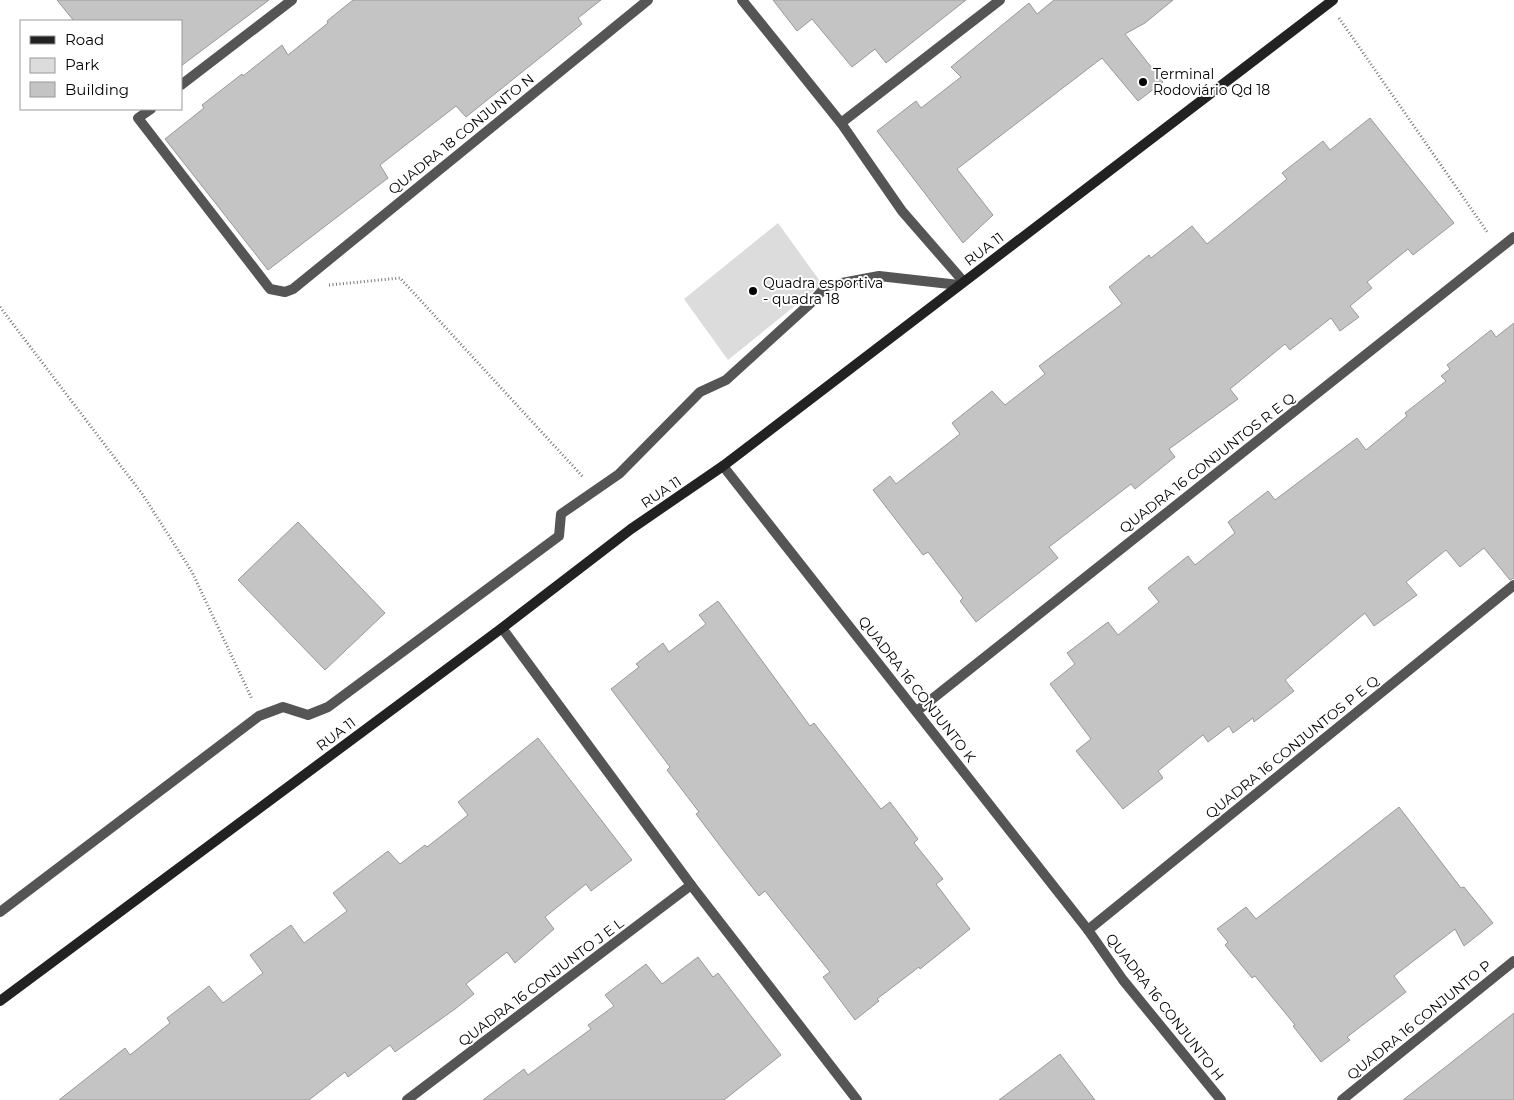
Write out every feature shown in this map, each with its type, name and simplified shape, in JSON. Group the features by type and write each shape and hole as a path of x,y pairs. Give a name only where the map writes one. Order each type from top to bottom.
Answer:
{"main road":[{"name":"RUA 11","path":"0,1001 502,628 631,529 724,466 1331,2"}],"street":[{"path":"182,84 292,0"},
{"name":"QUADRA 18 CONJUNTO N","path":"293,289 648,0"},
{"path":"742,0 841,123 902,211 961,283"},
{"path":"841,123 1000,0"},
{"path":"150,110 138,118 270,289 285,292 293,289"},
{"name":"QUADRA 16 CONJUNTOS R E Q","path":"917,711 1514,237"},
{"path":"0,912 259,716 283,707 308,715 328,707 559,536 561,514 619,474 700,392 726,380 814,300 826,286 879,276 961,283"},
{"name":"QUADRA 16 CONJUNTO K","path":"724,466 1088,930"},
{"name":"QUADRA 16 CONJUNTOS P E Q","path":"1088,930 1514,585"},
{"path":"502,628 691,885 854,1096 843,1100"},
{"name":"QUADRA 16 CONJUNTO J E L","path":"407,1100 691,885"},
{"name":"QUADRA 16 CONJUNTO H","path":"1088,930 1123,980 1221,1100"},
{"name":"QUADRA 16 CONJUNTO P","path":"1342,1100 1514,961"}],"path":[{"path":"1331,2 1499,248"},
{"path":"293,289 400,278 595,490"},
{"path":"0,307 143,495 192,572 259,716"}],"green space":[{"name":"Quadra esportiva - quadra 18","path":"778,223 822,284 728,360 684,299"}],"building":[{"path":"57,0 269,0 182,65 182,20 73,20"},
{"path":"353,0 601,0 578,18 582,24 466,117 456,106 380,165 388,178 268,270 165,139 204,108 202,105 242,74 243,76 282,45 288,55"},
{"path":"773,0 966,0 886,63 875,49 852,67 812,19 797,31"},
{"path":"1054,0 1173,0 1145,23 1125,34 1163,82 1138,101 1102,58 957,169 993,215 963,243 877,131 916,101 921,108 961,77 951,67 1029,3 1037,14"},
{"path":"1370,118 1454,223 1413,255 1408,249 1367,282 1372,288 1350,306 1359,317 1340,331 1331,318 1290,350 1285,344 1230,389 1238,399 1169,449 1175,457 1135,489 1131,484 1049,547 1058,558 976,622 960,601 963,598 928,552 923,555 873,490 890,476 896,484 960,434 952,423 992,391 1005,405 1045,374 1039,366 1122,304 1109,287 1149,255 1151,258 1192,226 1207,244 1287,179 1282,173 1323,141 1330,150"},
{"path":"1514,323 1514,578 1510,580 1484,548 1460,567 1446,550 1406,582 1417,595 1374,626 1365,613 1285,680 1294,691 1254,722 1253,718 1233,733 1229,726 1208,742 1203,735 1158,771 1163,778 1123,809 1076,751 1091,739 1050,684 1075,664 1067,653 1108,622 1118,635 1159,602 1148,588 1188,556 1195,565 1235,533 1228,522 1268,491 1275,500 1357,438 1366,450 1407,416 1405,413 1446,381 1441,376 1450,369 1447,365 1491,330 1496,337"},
{"path":"298,522 385,613 325,670 238,580"},
{"path":"718,601 810,726 814,723 881,809 890,802 918,839 914,843 943,879 936,884 970,929 920,969 919,967 877,999 879,1001 855,1020 823,977 830,972 765,891 759,896 727,855 696,814 699,812 667,770 670,767 611,689 639,667 636,664 663,643 669,652 706,624 699,615"},
{"path":"538,738 632,860 591,891 586,884 545,917 554,929 515,963 507,952 466,984 474,994 455,1009 395,1052 390,1045 348,1077 345,1072 309,1100 59,1100 125,1048 130,1055 170,1023 167,1018 209,986 223,1003 263,973 250,955 291,925 304,943 347,911 333,893 388,851 400,864 425,845 427,847 468,815 458,802"},
{"path":"1399,807 1461,888 1464,887 1493,923 1464,946 1455,929 1394,976 1406,992 1347,1037 1350,1040 1321,1062 1293,1026 1295,1025 1255,976 1252,978 1225,945 1228,942 1217,929 1246,907 1256,919"},
{"path":"698,957 713,977 718,973 781,1055 724,1100 483,1100 524,1069 528,1075 591,1029 588,1025 614,1006 605,995 646,964 662,984"},
{"path":"1514,1013 1514,1100 1403,1100 1448,1065"},
{"path":"1060,1054 1095,1100 999,1100 1039,1070"}],"place":[{"name":"Terminal Rodoviário Qd 18","path":"1143,82"},
{"name":"Quadra esportiva - quadra 18","path":"753,291"}]}
